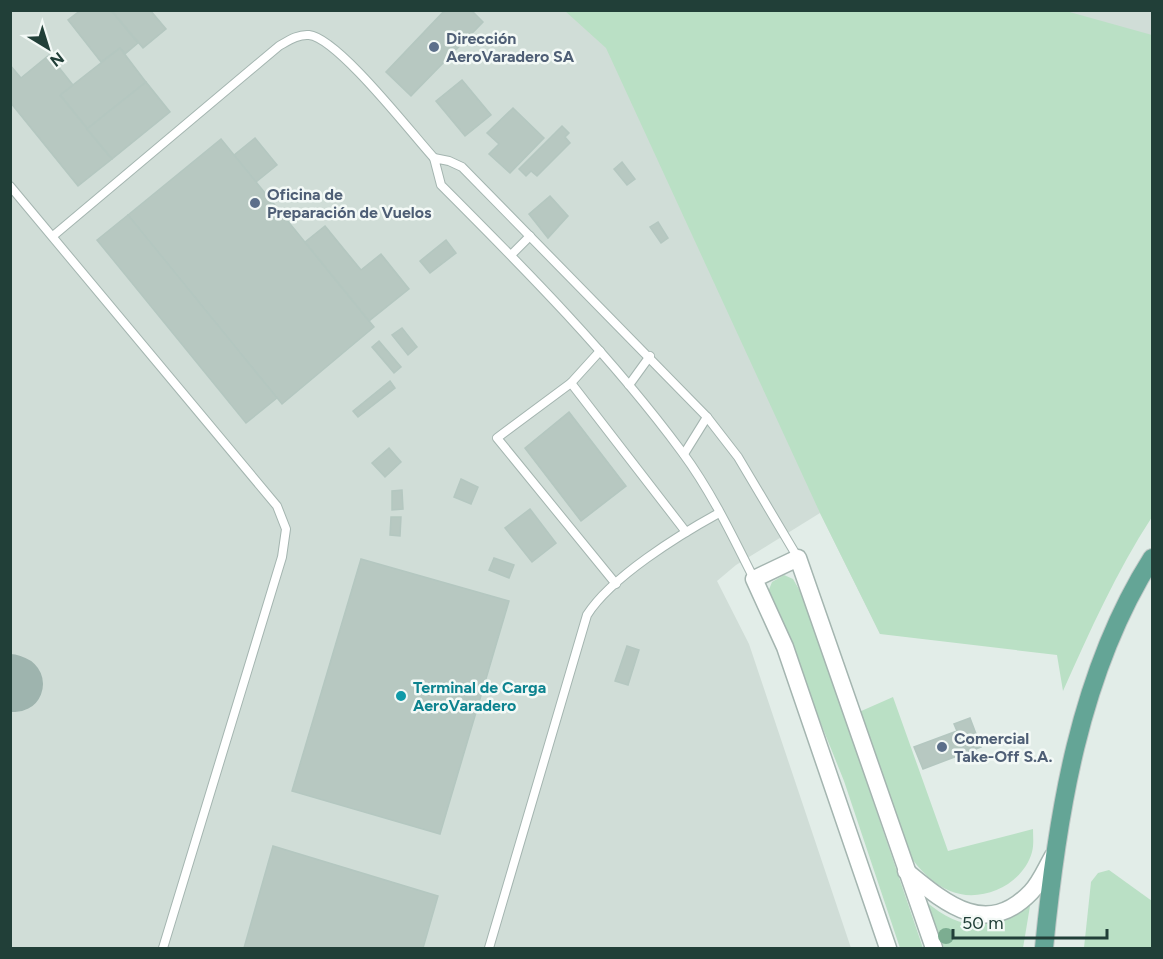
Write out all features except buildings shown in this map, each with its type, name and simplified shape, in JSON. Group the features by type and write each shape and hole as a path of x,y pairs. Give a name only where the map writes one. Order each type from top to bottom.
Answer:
{"main road":[{"path":"1044,948 1053,856 1076,749 1100,668 1123,614 1152,558"}],"street":[{"path":"888,948 785,647 754,579 798,558 934,948"},
{"path":"905,870 946,904 977,916 1008,910 1031,891 1053,856"}],"lane":[{"path":"53,236 279,46 298,36 316,36 327,43 367,81 434,159 441,185 511,255 629,385 684,454 754,579"},
{"path":"434,159 449,161 462,167 650,356 707,417 738,457 798,558"},
{"path":"10,186 277,506 286,529 282,557 163,948"},
{"path":"511,255 530,236"},
{"path":"600,351 571,383 497,438 616,584"},
{"path":"629,385 650,356"},
{"path":"571,383 686,532"},
{"path":"684,454 707,417"},
{"path":"489,948 587,615 601,596 616,584 686,532 719,513"}],"shaded area":[{"path":"10,11 1152,11 1152,329 880,634 820,513 736,565 717,581 749,644 851,948 11,948"}],"green space":[{"path":"565,11 1066,11 1152,35 1152,517 1115,580 1063,691 1057,655 880,634 820,513 606,48"},
{"path":"784,575 793,579 804,598 923,948 900,948 844,781 768,592 772,582"},
{"path":"893,697 948,851 1033,829 1033,849 1027,864 1020,874 999,889 975,895 950,891 932,880 909,855 859,712"},
{"path":"1109,870 1152,901 1152,948 1084,948 1091,882 1098,873"},
{"path":"1031,900 1023,948 944,948 925,901 953,919 978,924 990,923 1003,918"}],"taxiway":[{"path":"10,682 15,684 10,683"}],"place":[{"name":"Dirección AeroVaradero SA","path":"434,47"},
{"name":"Oficina de Preparación de Vuelos","path":"255,203"},
{"name":"Terminal de Carga AeroVaradero","path":"401,696"},
{"name":"Comercial Take-Off S.A.","path":"942,747"}]}
